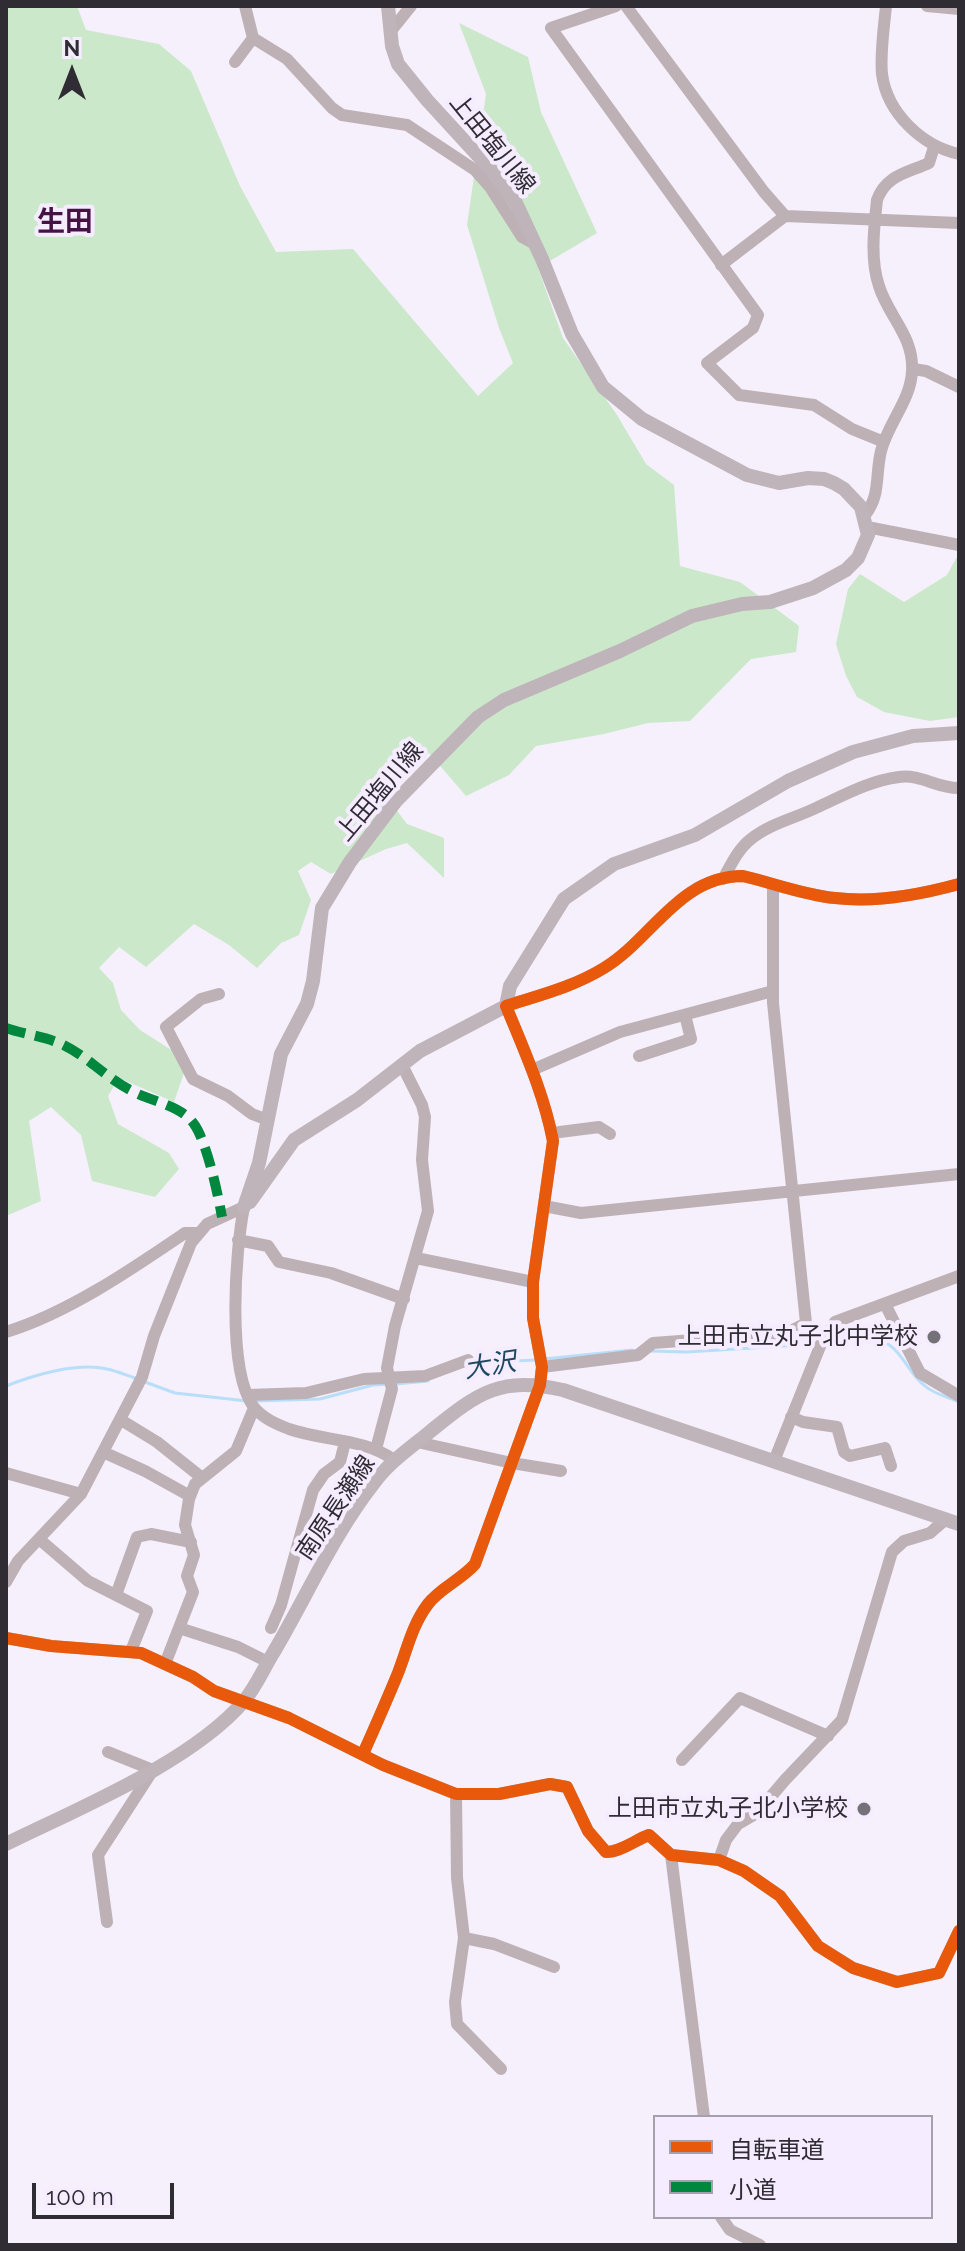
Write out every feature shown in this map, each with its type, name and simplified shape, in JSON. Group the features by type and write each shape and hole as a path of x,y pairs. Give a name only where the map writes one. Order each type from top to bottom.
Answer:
{"main road":[{"name":"上田塩川線","path":"244,1207 259,1163 281,1054 307,1004 313,981 322,908 332,888 396,801 478,717 504,700 620,651 692,616 742,604 770,602 813,588 846,570 865,546 866,521 854,498 834,483 808,478 779,483 747,475 672,438 623,405 603,387 572,334 516,203 493,172 398,64 390,32 388,6"},
{"path":"244,1207 253,1200 294,1140 403,1067 420,1051 506,1006 510,986 571,892 614,864 695,835 788,781 853,752 913,736 959,733"},
{"name":"南原長瀬線","path":"6,1844 153,1770 204,1736 243,1702 337,1538 374,1482 394,1460 466,1402 486,1391 509,1385 540,1385 573,1393 953,1521"}],"street":[{"path":"245,6 253,38 287,59 332,108 342,115 407,125 475,170 490,187 522,237 535,244"},
{"path":"390,32 411,6"},
{"path":"616,6 551,28 758,315 753,328 707,363 739,395 814,405 852,429 884,442"},
{"path":"626,6 785,216"},
{"path":"886,6 882,75 893,107 934,147 959,154"},
{"path":"927,6 959,9"},
{"path":"235,62 253,38"},
{"path":"934,147 929,163 897,175 881,189 875,221 878,286 905,334 913,369 908,392 879,457 877,497 866,521 959,545"},
{"path":"721,265 785,216 959,223"},
{"path":"913,369 926,371 959,387"},
{"path":"723,879 736,855 751,839 783,820 816,808 847,791 898,777 917,777 944,788 958,788"},
{"path":"363,1754 400,1669 408,1639 427,1605 437,1594 464,1577 475,1564 540,1385 542,1367 534,1330 533,1282 553,1141 532,1070 506,1006 570,987 606,967 669,908 701,886 723,879 743,876 832,898 860,900 928,892 959,884"},
{"path":"773,885 773,991 806,1323"},
{"path":"532,1070 620,1032 773,991"},
{"path":"219,994 201,999 166,1027 167,1031 181,1050 193,1079 228,1096 252,1114 268,1120"},
{"path":"639,1056 691,1039 685,1015"},
{"path":"376,1449 392,1389 387,1368 428,1211 422,1160 425,1117 403,1067"},
{"path":"552,1133 599,1127 610,1134"},
{"path":"544,1206 581,1213 959,1174"},
{"path":"6,1582 18,1561 81,1494 142,1377 154,1336 197,1233 207,1224 244,1207"},
{"path":"244,1207 238,1240 235,1294 241,1367 254,1408 267,1420 290,1430 376,1449 394,1460"},
{"path":"6,1332 25,1326 124,1275 185,1233 197,1233"},
{"path":"238,1240 268,1246 279,1262 331,1273 404,1299"},
{"path":"416,1258 533,1282"},
{"path":"774,1461 813,1361 835,1322 959,1276"},
{"path":"885,1304 920,1373 959,1396"},
{"path":"806,1323 827,1333"},
{"path":"542,1367 638,1355 653,1343 787,1333 806,1323"},
{"path":"248,1395 306,1393 364,1379 425,1376 468,1360"},
{"path":"165,1664 193,1592 187,1576 194,1555 185,1525 190,1496 201,1477 236,1451 254,1408"},
{"path":"791,1417 837,1427 844,1452 850,1456 885,1448 891,1466"},
{"path":"121,1420 157,1442 201,1477"},
{"path":"271,1628 281,1605 313,1490 324,1474 340,1462 345,1442"},
{"path":"417,1442 561,1471"},
{"path":"103,1452 190,1496"},
{"path":"6,1473 81,1494"},
{"path":"719,1860 726,1840 738,1824 757,1813 842,1720 892,1552 904,1541 930,1533 953,1521"},
{"path":"116,1595 137,1537 151,1534 191,1542"},
{"path":"39,1539 88,1581 147,1611 131,1651"},
{"path":"179,1628 238,1647 268,1662"},
{"path":"6,1638 51,1646 131,1651 165,1664 214,1691 289,1718 383,1765 456,1794 499,1794 550,1784 567,1787 588,1831 606,1852 619,1850 631,1841 649,1835 671,1855 719,1860 744,1871 780,1896 818,1946 853,1968 897,1982 939,1973 959,1931"},
{"path":"682,1760 740,1698 828,1736"},
{"path":"107,1922 98,1855 153,1770 108,1752"},
{"path":"456,1794 457,1878 464,1938 455,2002 457,2024 501,2069"},
{"path":"671,1855 704,2115"},
{"path":"464,1938 494,1944 554,1967"},
{"path":"722,2219 730,2230 760,2245"}],"green space":[{"path":"6,6 77,6 86,30 159,44 191,71 240,186 276,252 353,249 478,396 513,363 467,225 486,94 459,23 528,57 541,112 597,233 538,268 563,338 617,415 646,464 674,485 680,566 740,582 799,626 796,652 751,659 690,721 648,723 536,746 509,775 466,796 429,753 386,796 407,824 444,838 444,878 407,843 331,874 311,862 298,871 311,900 299,935 281,943 257,968 229,945 194,924 146,967 119,947 99,968 113,983 121,1010 140,1030 173,1051 184,1073 174,1102 119,1078 108,1096 118,1124 169,1153 179,1169 155,1197 92,1181 81,1135 51,1107 29,1121 41,1201 6,1216"},
{"path":"959,553 959,717 930,721 884,712 857,697 846,676 836,644 848,589 860,574 904,602 947,575"}],"waterway":[{"name":"大沢","path":"827,1342 855,1337 882,1341 897,1352 925,1386 959,1402"},
{"name":"大沢","path":"651,1351 687,1352 816,1344"},
{"name":"大沢","path":"544,1359 632,1350"},
{"name":"大沢","path":"472,1363 536,1360"},
{"name":"大沢","path":"6,1386 42,1374 82,1367 107,1369 138,1379"},
{"name":"大沢","path":"396,1384 428,1381"},
{"name":"大沢","path":"145,1382 175,1393 247,1401"},
{"name":"大沢","path":"254,1401 320,1399 373,1385 389,1384"}],"marked path":[{"path":"6,1028 68,1048 121,1085 188,1118 203,1143 222,1217"}],"cycle path":[{"path":"363,1754 422,1612 438,1593 475,1564 540,1385 542,1367 533,1318 533,1282 553,1141 539,1089 506,1006 568,985 604,968 684,897 701,886 721,879 743,876 812,894 850,899 897,897 959,884"},
{"path":"6,1638 51,1646 141,1653 193,1677 214,1691 289,1718 383,1765 456,1794 499,1794 550,1784 567,1787 588,1831 606,1852 623,1848 649,1835 671,1855 719,1860 744,1871 780,1896 818,1946 853,1968 897,1982 939,1973 959,1931"}],"place":[{"name":"上田市立丸子北中学校","path":"934,1337"},
{"name":"上田市立丸子北小学校","path":"864,1809"}],"district":[{"name":"生田","path":"65,223"}]}
